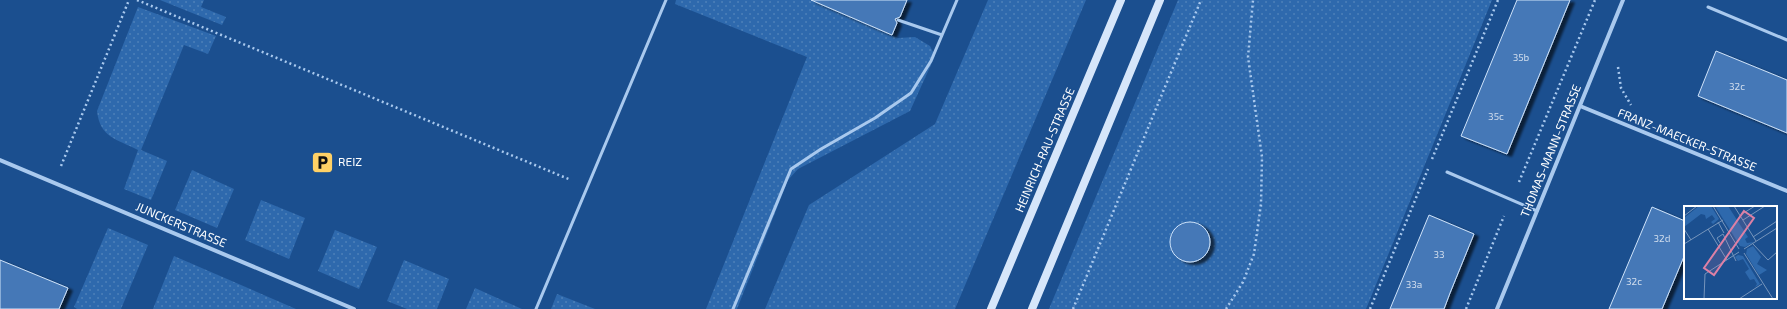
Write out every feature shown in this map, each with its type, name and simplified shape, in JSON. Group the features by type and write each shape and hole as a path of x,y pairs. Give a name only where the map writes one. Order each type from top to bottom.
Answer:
{"main road":[{"name":"HEINRICH-RAU-STRASSE","path":"991,309 1121,0"},
{"path":"1032,309 1160,0"}],"street":[{"name":"THOMAS-MANN-STRASSE","path":"1497,309 1623,0"},
{"name":"FRANZ-MAECKER-STRASSE","path":"1580,106 1787,192"},
{"name":"JUNCKERSTRASSE","path":"0,160 354,309"}],"lane":[{"path":"536,309 666,0"},
{"path":"733,309 791,170 821,149 875,118 911,93 931,62 957,0"},
{"path":"1708,7 1787,40"},
{"path":"898,20 942,35"},
{"path":"1447,172 1537,211"}],"path":[{"path":"54,182 129,0"},
{"path":"137,0 588,186"},
{"path":"1073,309 1128,180 1201,0"},
{"path":"1226,309 1243,282 1254,254 1261,204 1262,157 1248,57 1253,0"},
{"path":"1370,309 1498,0"},
{"path":"1466,309 1595,0"},
{"path":"1618,64 1621,88 1630,104 1636,109"}],"shaded area":[{"path":"160,0 204,0 201,7 226,17 222,25"},
{"path":"676,0 810,0 898,38 915,37 930,46 935,56 910,111 798,169 788,180 737,309 706,309 807,57 675,4"},
{"path":"988,0 1086,0 955,309 765,309 809,205 935,124"},
{"path":"1178,0 1492,0 1366,309 1049,309"},
{"path":"138,7 216,36 208,54 184,45 141,150 167,161 151,200 124,189 138,150 117,140 106,132 99,120 97,111"},
{"path":"192,170 234,189 217,228 175,210"},
{"path":"261,200 305,218 289,259 245,240"},
{"path":"108,228 148,245 121,309 77,309 74,307"},
{"path":"335,230 377,247 359,289 318,271"},
{"path":"174,256 296,309 153,309"},
{"path":"404,260 449,279 437,309 407,309 387,301"},
{"path":"475,288 522,309 466,309"},
{"path":"557,294 595,309 551,309"}],"building":[{"path":"811,0 907,0 900,17 895,19 897,23 892,35"},
{"path":"1517,0 1570,0 1507,154 1461,136"},
{"path":"1716,51 1787,80 1787,133 1698,96"},
{"path":"1652,207 1684,221 1684,256 1662,309 1609,309"},
{"path":"1429,215 1474,234 1444,309 1390,309"},
{"path":"1190,222 1198,224 1204,228 1208,234 1210,242 1208,250 1204,256 1198,260 1190,262 1182,260 1176,256 1172,250 1170,242 1172,234 1176,228 1182,224"},
{"path":"0,260 68,288 59,309 0,309"}],"place":[{"name":"REIZ","path":"323,162"}]}
